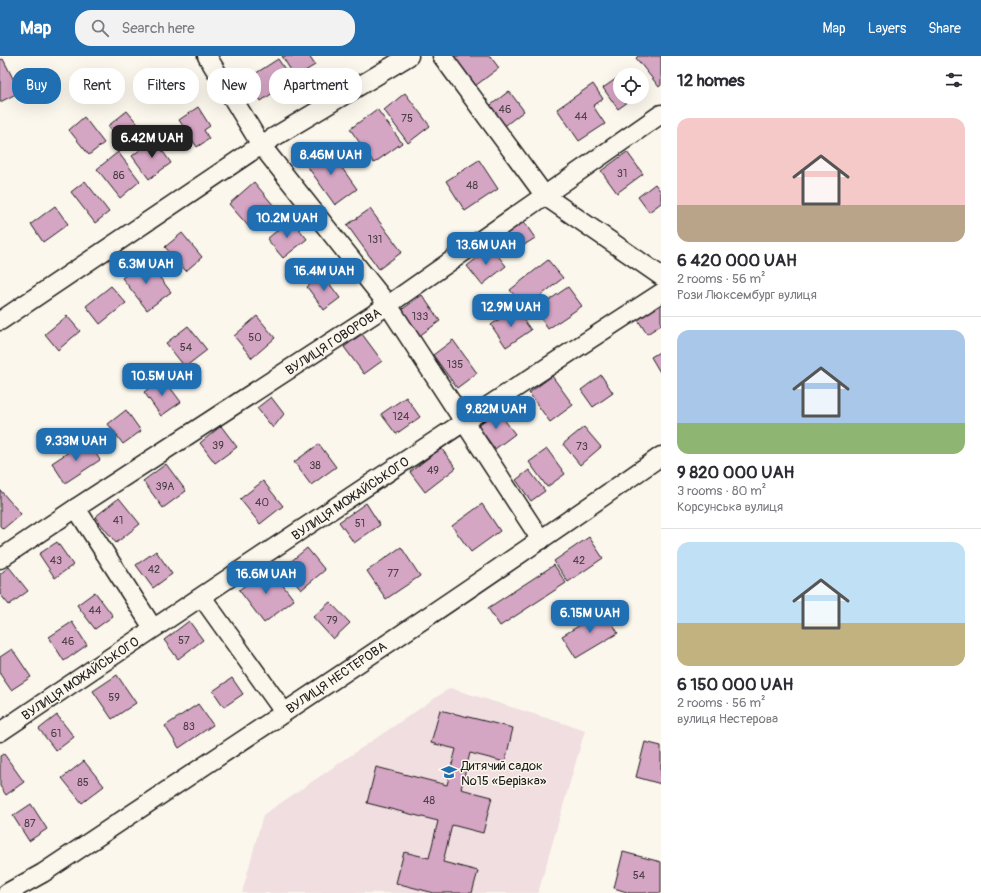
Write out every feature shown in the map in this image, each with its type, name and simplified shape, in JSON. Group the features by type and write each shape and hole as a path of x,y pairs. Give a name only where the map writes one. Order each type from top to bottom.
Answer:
{"street":[{"path":"207,56 261,145 388,305 541,540"},
{"path":"0,321 261,145 409,56"},
{"path":"442,56 545,196 661,276"},
{"name":"ВУЛИЦЯ ГОВОРОВА","path":"0,559 388,305 661,114"},
{"name":"ВУЛИЦЯ МОЖАЙСЬКОГО","path":"0,732 153,628 202,597 463,422 661,293"},
{"name":"ВУЛИЦЯ НЕСТЕРОВА","path":"7,893 50,869 541,540 661,456"},
{"path":"76,508 153,628"},
{"path":"202,597 284,712"}],"shaded area":[{"name":"Дитячий садок №15 «Берізка»","path":"450,688 585,730 538,893 242,893 263,815"}],"building":[{"path":"282,56 309,56 315,65 310,68 289,68"},
{"path":"452,56 490,56 499,68 471,89"},
{"path":"638,56 661,56 661,85 659,87 649,74 649,68 644,68 636,58"},
{"path":"3,59 12,76 12,96 0,102 0,60"},
{"path":"278,59 284,68 269,68 269,96 261,101 261,70"},
{"path":"613,81 613,102 603,88"},
{"path":"593,84 603,99 593,106 605,124 579,141 557,109"},
{"path":"509,91 524,111 502,128 487,108"},
{"path":"405,93 430,126 408,143 384,110"},
{"path":"614,104 625,104 618,109"},
{"path":"198,107 210,126 204,130 209,139 197,147 179,120"},
{"path":"377,109 402,143 374,163 350,129"},
{"path":"127,111 142,129 123,144 108,126"},
{"path":"84,117 104,143 89,155 69,130"},
{"path":"154,139 171,163 149,179 132,156"},
{"path":"327,147 357,189 335,205 305,163"},
{"path":"118,152 140,181 120,198 97,169"},
{"path":"627,152 643,174 617,193 601,171"},
{"path":"479,160 498,189 465,211 446,181"},
{"path":"85,181 109,212 95,223 71,192"},
{"path":"254,182 274,206 249,227 229,204"},
{"path":"655,184 661,192 661,203 649,212 638,197"},
{"path":"55,206 68,224 43,242 31,224"},
{"path":"370,209 402,252 379,269 347,225"},
{"path":"291,219 307,239 283,258 267,239"},
{"path":"524,222 535,238 513,252 503,236"},
{"path":"182,233 202,257 186,271 165,247"},
{"path":"491,247 506,266 482,285 467,266"},
{"path":"146,260 171,292 147,310 122,278"},
{"path":"548,260 563,278 525,308 510,290"},
{"path":"323,275 340,298 324,310 307,287"},
{"path":"111,286 126,303 100,324 86,306"},
{"path":"568,287 582,306 548,329 535,310"},
{"path":"422,295 440,321 419,336 400,311"},
{"path":"661,302 661,325 647,334 636,317"},
{"path":"515,308 531,330 506,347 491,325"},
{"path":"67,316 80,331 58,350 45,334"},
{"path":"257,316 275,338 252,358 234,336"},
{"path":"188,326 207,350 185,367 166,343"},
{"path":"362,334 382,361 364,374 344,347"},
{"path":"453,340 477,373 457,388 433,355"},
{"path":"661,351 661,374 651,357"},
{"path":"601,375 613,393 593,407 581,390"},
{"path":"552,376 573,405 550,422 529,393"},
{"path":"163,378 181,402 161,416 144,392"},
{"path":"271,397 284,414 273,428 257,408"},
{"path":"406,397 420,417 396,434 381,414"},
{"path":"126,410 141,431 123,444 108,424"},
{"path":"497,410 515,434 495,449 477,425"},
{"path":"221,426 237,447 215,463 200,443"},
{"path":"584,427 601,447 580,465 563,444"},
{"path":"87,440 100,460 65,483 52,463"},
{"path":"319,444 336,467 311,485 294,462"},
{"path":"441,448 456,468 425,492 410,472"},
{"path":"547,449 565,474 547,487 529,462"},
{"path":"166,464 186,491 163,508 143,481"},
{"path":"529,470 545,491 531,501 516,480"},
{"path":"263,481 283,506 260,524 240,499"},
{"path":"0,490 21,514 3,529 0,526"},
{"path":"119,498 140,524 116,543 95,517"},
{"path":"366,503 380,525 354,543 339,522"},
{"path":"482,504 500,531 471,552 452,526"},
{"path":"589,537 603,558 568,582 554,561"},
{"path":"57,542 73,565 55,578 39,554"},
{"path":"401,547 420,576 386,599 367,571"},
{"path":"307,548 325,570 301,590 283,568"},
{"path":"156,551 172,574 153,588 136,565"},
{"path":"554,565 566,583 500,626 488,608"},
{"path":"9,567 28,591 9,605 0,594 0,574"},
{"path":"269,567 294,600 264,623 239,590"},
{"path":"95,592 113,616 95,629 77,605"},
{"path":"330,602 350,623 333,639 313,617"},
{"path":"605,610 618,633 576,658 562,636"},
{"path":"189,621 203,640 178,659 164,640"},
{"path":"72,622 87,645 64,661 49,637"},
{"path":"12,649 31,677 11,690 0,674 0,657"},
{"path":"117,675 136,703 112,719 93,691"},
{"path":"232,678 243,694 224,707 213,691"},
{"path":"198,704 213,725 179,748 165,726"},
{"path":"440,710 513,728 505,762 470,753 461,789 492,797 483,833 452,825 443,862 478,871 472,893 434,893 396,883 404,852 429,858 438,821 367,803 376,767 447,785 456,749 431,743"},
{"path":"57,715 74,737 56,751 39,729"},
{"path":"645,742 661,746 661,784 636,777"},
{"path":"4,754 24,782 6,795 0,786 0,756"},
{"path":"84,761 104,786 82,803 62,778"},
{"path":"31,804 47,829 29,841 13,816"},
{"path":"623,852 661,862 661,893 630,893 614,888"}],"place":[{"name":"Дитячий садок №15 «Берізка»","path":"449,772"}]}
